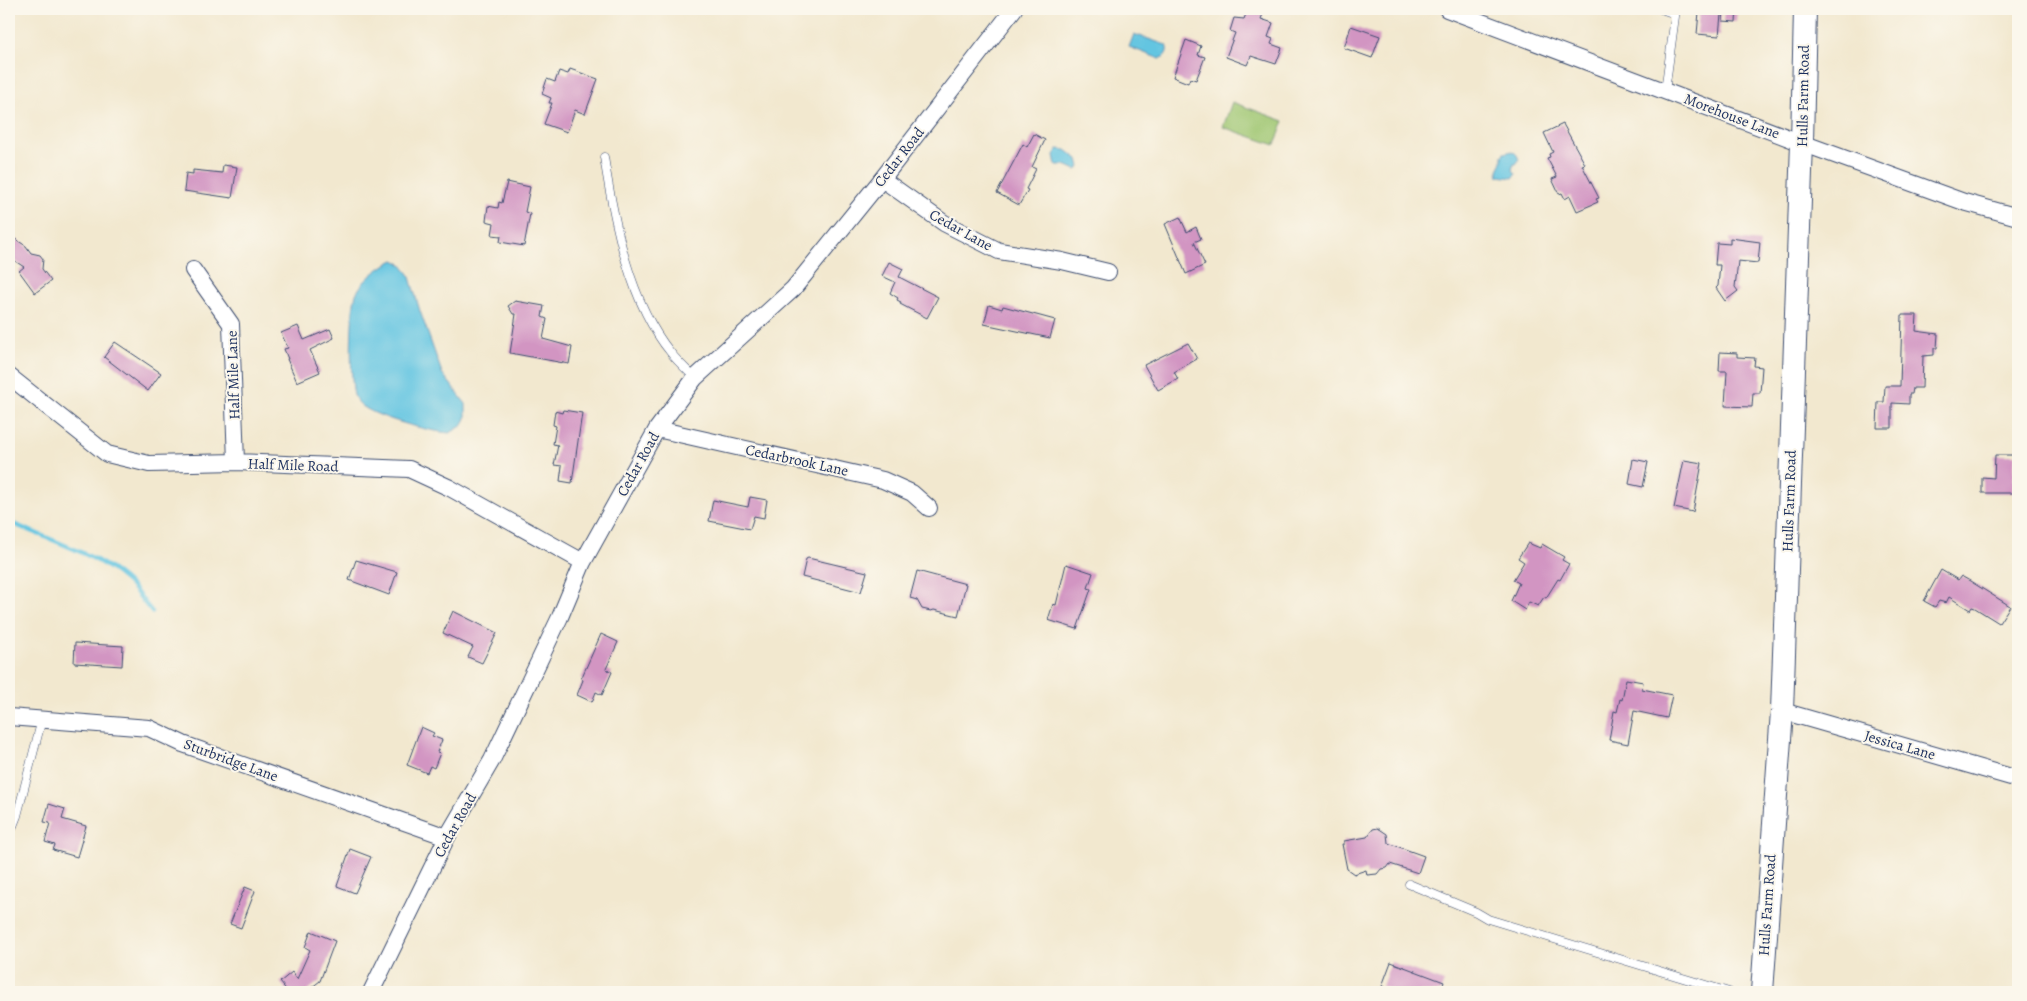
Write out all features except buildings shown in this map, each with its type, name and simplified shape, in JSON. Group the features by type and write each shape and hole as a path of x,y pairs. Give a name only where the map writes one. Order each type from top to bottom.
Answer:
{"main road":[{"name":"Hulls Farm Road","path":"1762,992 1782,711 1805,9"}],"street":[{"name":"Cedar Road","path":"371,992 447,837 492,760 560,617 583,562 657,429 694,378 793,289 882,179 1014,9"},
{"name":"Morehouse Lane","path":"1447,9 1802,143 1964,202 2018,217"},
{"name":"Cedar Lane","path":"882,179 944,223 999,251 1062,261 1108,272"},
{"name":"Half Mile Lane","path":"193,270 231,324 236,462"},
{"name":"Half Mile Road","path":"9,376 106,454 149,464 236,462 409,469 450,488 583,562"},
{"name":"Cedarbrook Lane","path":"657,429 884,480 912,493 929,508"},
{"name":"Jessica Lane","path":"1782,711 2018,779"},
{"name":"Sturbridge Lane","path":"9,717 149,728 183,744 447,837"}],"lane":[{"path":"1661,9 1675,12 1665,91"},
{"path":"604,157 621,245 634,285 652,323 670,352 694,378"},
{"path":"9,836 17,816 42,719"},
{"path":"1408,884 1488,919 1729,992"}],"green space":[{"path":"1232,102 1284,121 1275,145 1223,127"}],"water":[{"path":"1134,34 1166,45 1167,51 1165,55 1160,59 1129,47"},
{"path":"1058,149 1066,150 1078,159 1080,167 1076,170 1065,165 1056,165 1054,155"},
{"path":"1513,151 1519,160 1512,169 1516,174 1513,178 1499,176 1498,170 1502,162 1502,155"},
{"path":"394,260 400,263 409,274 442,373 466,404 466,418 463,425 450,433 417,427 389,419 367,409 356,400 354,395 351,342 353,311 357,292 378,270"}],"waterway":[{"path":"9,522 69,547 112,570 129,583 152,612"}]}
